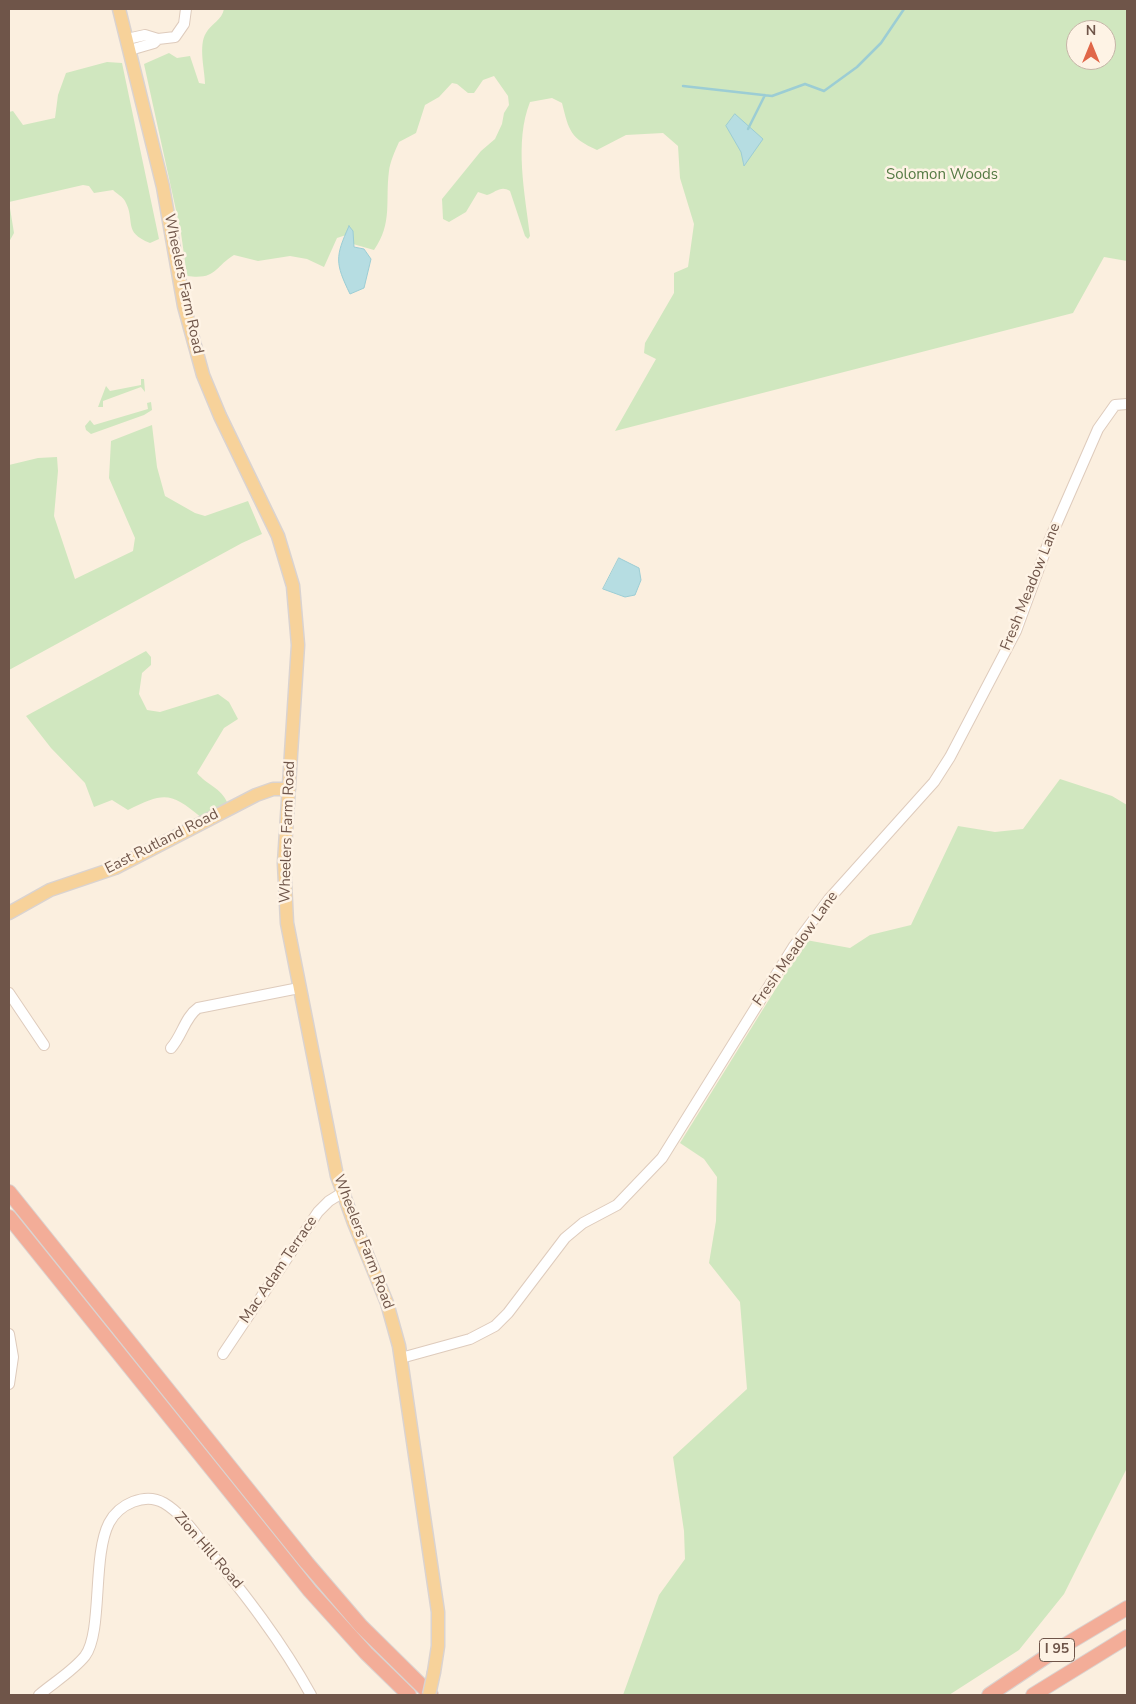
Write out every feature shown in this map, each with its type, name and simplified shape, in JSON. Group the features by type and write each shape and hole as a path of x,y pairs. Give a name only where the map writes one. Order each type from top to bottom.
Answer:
{"highway":[{"path":"9,1192 306,1563 361,1626 430,1695"},
{"path":"9,1217 310,1590 366,1653 409,1695"},
{"name":"I 95","path":"989,1695 1050,1654 1127,1608"},
{"name":"I 95","path":"1033,1695 1127,1636"}],"main road":[{"name":"Wheelers Farm Road","path":"119,9 163,187 184,306 203,374 220,416 275,529 293,586 298,645 284,898 299,988 330,1148 342,1193 387,1303 401,1358 438,1612 438,1646 430,1695"},
{"name":"East Rutland Road","path":"9,913 50,890 115,868 251,798 273,789 289,789"}],"street":[{"path":"129,44 154,43 158,39 177,36 184,24 186,9"},
{"name":"Fresh Meadow Lane","path":"401,1358 470,1339 495,1326 508,1313 565,1238 583,1223 617,1205 662,1158 794,946 829,899 934,782 950,757 1016,631 1049,541 1098,429 1115,405 1127,404"},
{"path":"171,1048 183,1032 190,1016 198,1008 299,988"},
{"path":"9,993 44,1045"},
{"name":"Mac Adam Terrace","path":"223,1354 318,1212 329,1201 342,1193"},
{"path":"9,1334 13,1357 9,1384"},
{"name":"Zion Hill Road","path":"39,1695 85,1656 91,1645 98,1580 108,1524 120,1509 136,1500 146,1499 162,1502 186,1523 244,1593 311,1695"}],"green space":[{"name":"Solomon Woods","path":"224,9 1127,9 1127,261 1104,257 1073,313 615,431 656,359 644,353 645,343 674,293 674,273 688,267 694,224 680,178 678,146 663,133 626,135 597,150 581,142 572,132 562,103 552,98 530,102 525,118 522,151 522,168 530,236 528,239 525,236 510,191 507,189 498,190 487,195 478,192 466,212 449,222 443,219 442,199 481,151 495,139 502,124 504,113 509,105 508,96 494,76 483,80 474,93 468,93 457,84 452,83 439,97 425,105 416,133 399,142 390,168 384,230 374,250 353,244 347,232 346,235 337,238 324,267 307,259 290,256 258,261 234,255 210,274 197,277 187,276 181,233 144,64 169,53 177,58 190,56 199,83 205,84 202,44 208,30 219,19"},
{"path":"107,62 122,63 159,239 150,243 136,235 131,225 130,214 125,201 113,190 94,193 89,186 83,185 9,202 9,112 13,111 23,125 55,118 58,95 66,73"},
{"path":"9,202 14,233 9,242"},
{"path":"141,379 144,379 145,392 141,387 103,401 103,407 98,407 106,386 110,391 141,385"},
{"path":"151,402 152,410 144,415 91,434 86,430 85,426 90,420 94,425 148,409 147,403"},
{"path":"152,425 157,467 165,496 195,513 205,516 248,501 262,534 242,543 9,670 9,465 38,458 57,457 58,471 54,516 75,579 133,551 135,538 109,478 111,441"},
{"path":"146,651 151,657 151,665 142,673 139,694 147,710 160,712 218,694 229,702 238,719 224,728 197,773 218,790 227,802 202,818 182,803 167,798 151,800 128,810 112,800 94,807 85,783 51,748 26,716"},
{"path":"1060,779 1112,796 1127,805 1127,1468 1064,1594 1019,1650 949,1695 623,1695 659,1595 685,1559 684,1531 673,1457 747,1389 740,1302 709,1263 716,1221 717,1177 704,1159 680,1143 806,940 850,948 870,935 911,925 958,826 995,832 1023,829"}],"water":[{"path":"735,114 763,139 744,166 741,152 726,126"},
{"path":"349,226 353,231 354,247 364,249 371,259 364,288 350,294 339,267 339,253"},
{"path":"619,558 639,568 641,580 635,595 625,597 603,589"}],"waterway":[{"path":"683,86 772,96 805,84 824,91 857,67 881,43 904,9"},
{"path":"748,129 765,95"}]}
